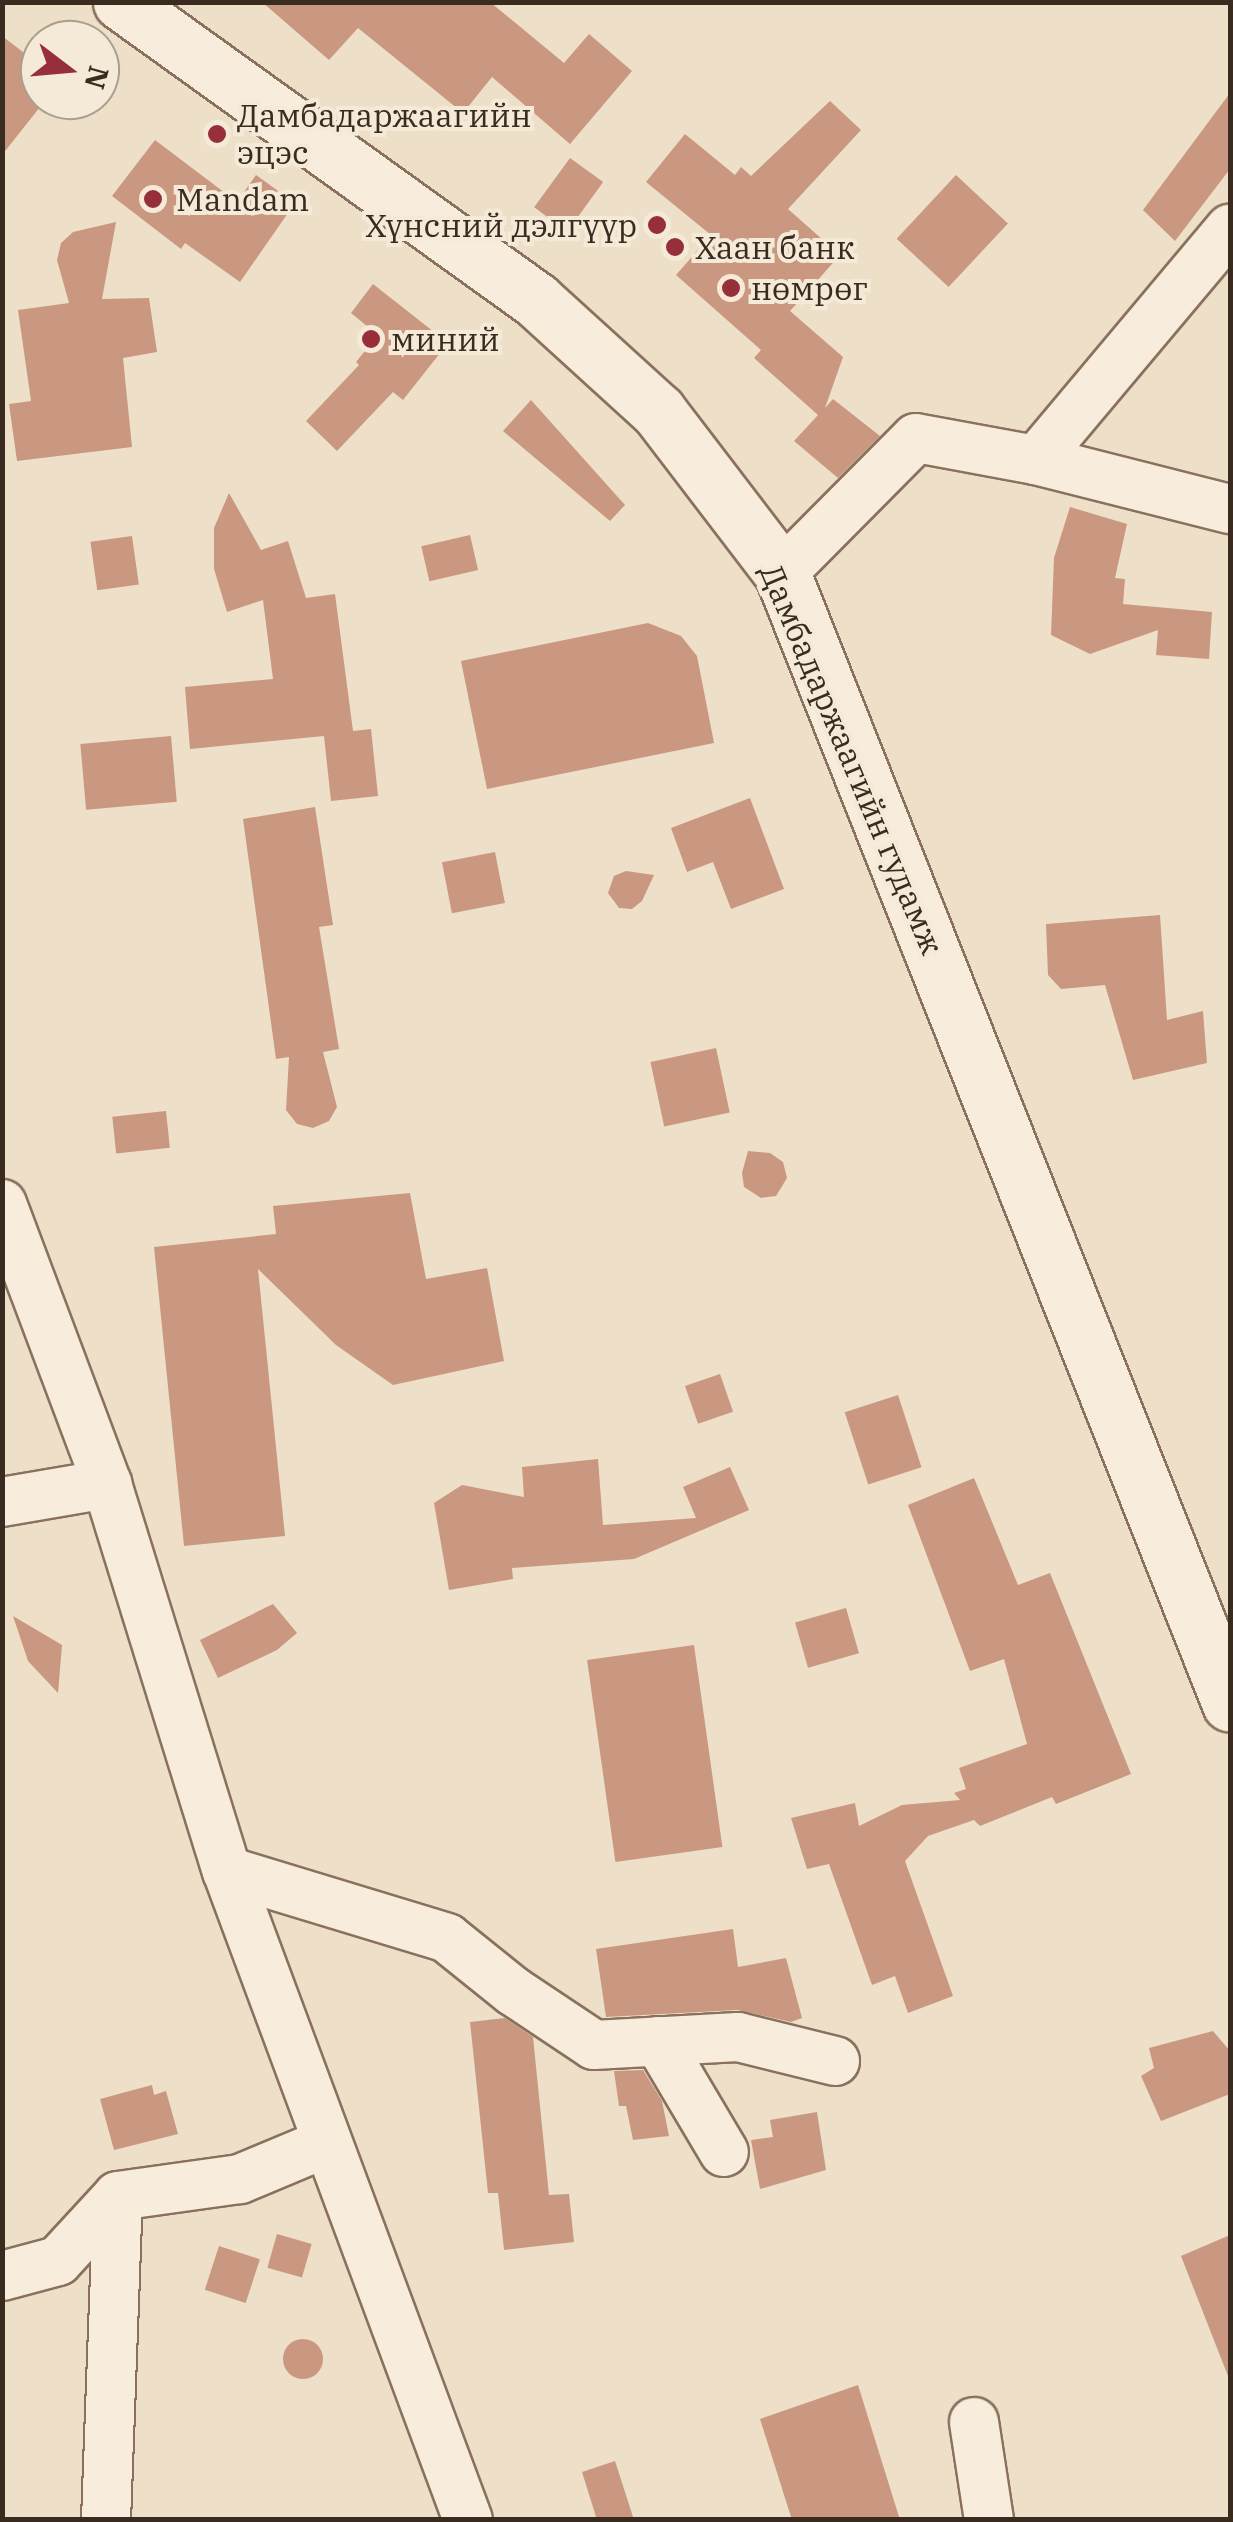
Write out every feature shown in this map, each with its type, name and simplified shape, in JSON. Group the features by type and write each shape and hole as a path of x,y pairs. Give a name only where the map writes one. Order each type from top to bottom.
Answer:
{"main road":[{"name":"Дамбадаржаагийн гудамж","path":"121,2 536,300 658,411 782,573 1230,1704"}],"street":[{"path":"1036,460 1230,229"},
{"path":"782,573 916,438 1036,460 1230,509"},
{"path":"2,1204 107,1484 227,1871 468,2520"},
{"path":"2,1502 107,1484"},
{"path":"227,1871 447,1938 512,1991 594,2045 738,2037 834,2061"},
{"path":"658,2041 724,2152"},
{"path":"2,2276 58,2261 118,2196 240,2179 326,2142"},
{"path":"106,2520 118,2196"},
{"path":"974,2422 989,2520"}],"building":[{"path":"262,2 490,2 564,63 589,34 632,71 570,144 492,77 463,113 358,28 329,60"},
{"path":"2,36 20,50 20,120 30,120 2,155"},
{"path":"1230,93 1230,169 1175,241 1143,210"},
{"path":"830,101 861,130 788,209 840,255 790,311 843,357 825,408 833,399 880,436 838,478 794,441 818,415 754,358 761,350 676,275 711,235 646,182 685,134 735,175 741,167 751,176"},
{"path":"155,140 237,202 256,175 295,203 240,282 185,243 181,249 112,196"},
{"path":"570,158 603,182 567,231 534,207"},
{"path":"956,175 1008,223 949,287 897,239"},
{"path":"116,222 102,299 149,298 157,352 123,358 132,447 17,461 9,404 31,401 18,310 69,303 57,260 61,243 73,232"},
{"path":"373,284 448,343 403,400 393,392 337,451 306,421 359,365 356,362 378,335 351,313"},
{"path":"531,400 625,505 610,521 503,431"},
{"path":"229,493 261,550 288,541 306,598 335,594 353,731 371,729 378,796 331,801 324,736 190,749 185,687 273,679 263,600 227,612 214,569 214,528"},
{"path":"1070,507 1127,524 1115,578 1125,579 1123,604 1212,612 1209,659 1156,655 1158,630 1090,654 1051,635 1054,558"},
{"path":"470,535 478,570 429,581 421,546"},
{"path":"132,536 139,585 97,590 90,542"},
{"path":"648,623 681,636 697,656 714,743 487,789 461,661"},
{"path":"171,736 177,802 86,810 80,744"},
{"path":"750,798 784,889 731,909 713,862 687,872 671,828"},
{"path":"315,807 333,925 319,927 339,1049 323,1052 337,1107 329,1121 313,1128 297,1124 286,1110 289,1057 276,1059 243,819"},
{"path":"495,852 505,903 452,913 442,862"},
{"path":"626,871 654,875 642,901 632,909 619,908 608,893 614,876"},
{"path":"1160,915 1167,1020 1203,1011 1207,1063 1133,1080 1105,985 1061,989 1048,975 1046,924"},
{"path":"716,1048 730,1113 664,1126 650,1062"},
{"path":"166,1111 170,1148 116,1153 112,1117"},
{"path":"748,1151 770,1153 783,1162 787,1178 776,1196 761,1198 744,1187 742,1173"},
{"path":"410,1193 426,1279 487,1268 504,1361 393,1385 336,1345 258,1269 285,1536 184,1546 154,1247 276,1234 273,1206"},
{"path":"720,1374 733,1412 698,1424 685,1386"},
{"path":"898,1395 921,1467 868,1485 845,1412"},
{"path":"598,1459 603,1525 696,1518 683,1487 730,1467 749,1510 634,1559 512,1568 513,1579 449,1590 434,1503 462,1485 524,1497 522,1467"},
{"path":"974,1478 1018,1585 1050,1573 1131,1774 1056,1804 1052,1797 980,1826 974,1820 928,1836 905,1861 953,1996 908,2013 895,1976 872,1985 829,1864 807,1869 791,1818 855,1803 859,1826 902,1805 960,1800 954,1793 966,1789 959,1768 1027,1744 1004,1659 970,1671 908,1505"},
{"path":"273,1604 297,1633 277,1650 218,1678 200,1640"},
{"path":"846,1608 859,1653 808,1668 795,1623"},
{"path":"13,1616 62,1645 58,1693 28,1661"},
{"path":"694,1645 722,1847 615,1862 587,1660"},
{"path":"733,1929 738,1967 786,1958 802,2018 791,2022 737,2010 606,2017 596,1949"},
{"path":"505,2018 533,2037 549,2195 569,2194 574,2242 504,2250 498,2193 488,2193 470,2022"},
{"path":"1213,2031 1230,2051 1230,2094 1161,2121 1141,2076 1154,2068 1149,2048"},
{"path":"643,2070 662,2101 669,2136 633,2140 626,2106 619,2106 614,2071"},
{"path":"152,2085 154,2095 166,2091 178,2134 114,2150 100,2099"},
{"path":"817,2112 826,2170 760,2189 751,2140 773,2137 770,2120"},
{"path":"277,2234 312,2244 302,2278 267,2268"},
{"path":"1230,2235 1230,2376 1228,2376 1181,2256"},
{"path":"219,2246 260,2259 246,2303 205,2290"},
{"path":"303,2339 317,2345 323,2359 317,2373 303,2379 289,2373 283,2359 289,2345"},
{"path":"858,2385 900,2520 792,2520 760,2419"},
{"path":"615,2461 634,2520 597,2520 582,2472"}],"place":[{"name":"Дамбадаржаагийн эцэс","path":"217,134"},
{"name":"Mandam","path":"153,199"},
{"name":"Хүнсний дэлгүүр","path":"657,225"},
{"name":"Хаан банк","path":"675,247"},
{"name":"нөмрөг","path":"731,288"},
{"name":"миний","path":"371,339"}]}
